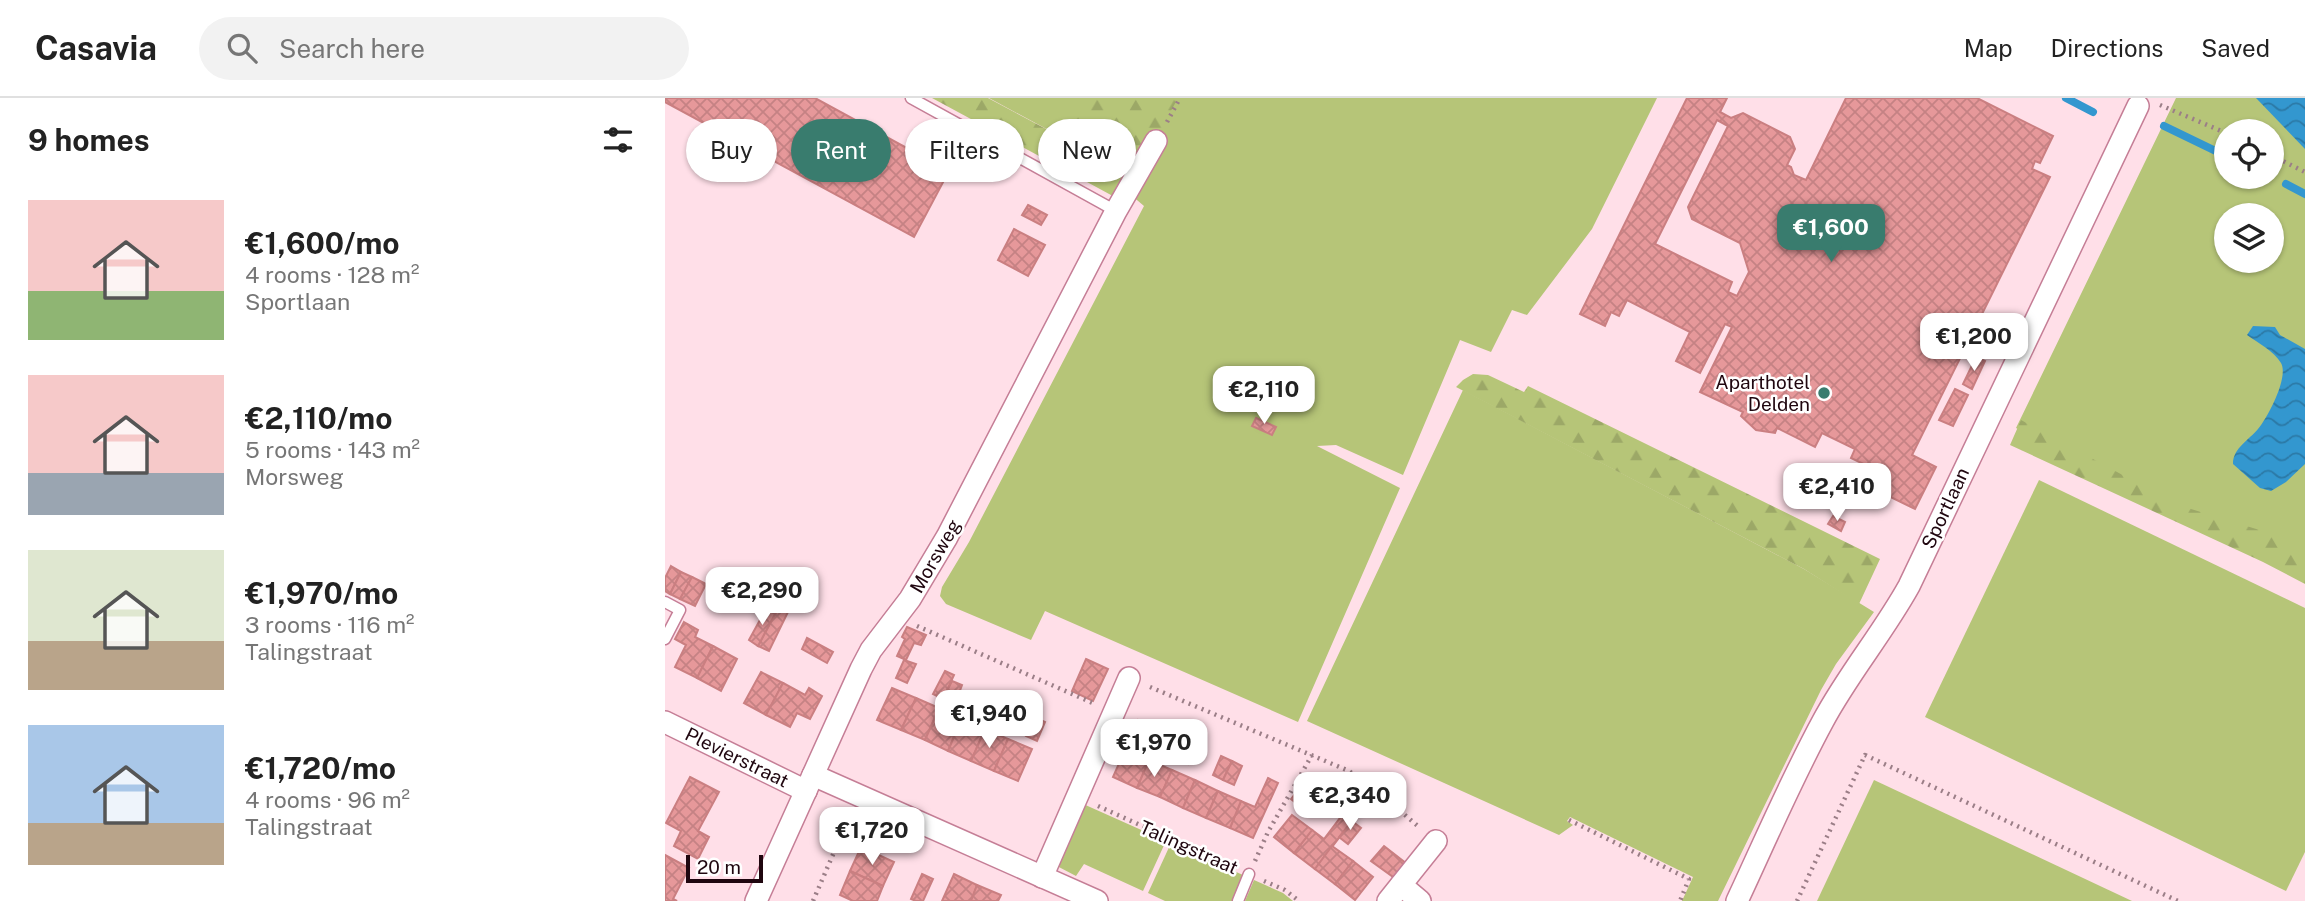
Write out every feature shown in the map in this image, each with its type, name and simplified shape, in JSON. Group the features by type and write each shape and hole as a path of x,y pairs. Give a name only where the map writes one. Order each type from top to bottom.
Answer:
{"street":[{"name":"Sportlaan","path":"1737,901 1822,722 1843,686 1893,616 1909,586 2139,106"},
{"name":"Morsweg","path":"757,901 861,669 947,537 1116,211 1156,141"},
{"path":"1042,877 1129,678"},
{"name":"Plevierstraat","path":"666,726 809,783"},
{"path":"809,783 859,796 1097,901"},
{"path":"1420,901 1394,893 1436,841"}],"lane":[{"path":"911,98 1116,211"},
{"path":"665,602 680,610 665,639"},
{"path":"1238,901 1249,874"}],"path":[{"path":"2139,106 2155,103 2214,127"},
{"path":"2284,162 2305,172"},
{"path":"897,617 1114,712"},
{"path":"1129,678 1349,771 1436,841"},
{"path":"1249,874 1268,832 1312,755"},
{"path":"1797,901 1865,755 2178,901"},
{"path":"813,901 859,796"},
{"name":"Talingstraat","path":"1077,796 1285,890 1299,901"},
{"path":"1569,820 1689,879 1679,901"}],"green space":[{"path":"932,98 988,98 1038,125 1038,155 1024,148 1024,119 971,119"},
{"path":"989,98 1657,98 1592,229 1527,315 1512,310 1491,352 1460,340 1403,475 1336,445 1317,446 1400,488 1298,722 1045,611 1031,640 946,604 940,596 942,587 969,542 1144,206 1116,182 1136,182 1136,119 1038,119 1038,124"},
{"path":"1088,98 1178,98 1136,175 1136,119 1076,119"},
{"path":"2176,98 2305,98 2305,571 2016,428"},
{"path":"1087,182 1132,182 1122,201"},
{"path":"1473,374 1488,375 1524,392 1528,386 1880,559 1859,604 1804,569 1456,387"},
{"path":"1463,390 1804,569 1874,612 1836,664 1821,690 1718,901 1682,901 1693,877 1570,817 1567,821 1573,825 1559,835 1307,721"},
{"path":"2021,420 2178,505 2279,536 2305,549 2305,584 2010,445"},
{"path":"2039,480 2305,608 2305,852 2286,891 1925,717"},
{"path":"1874,780 2132,901 1817,901"},
{"path":"1081,803 1166,841 1143,891 1084,864 1076,876 1055,865"},
{"path":"1171,843 1243,875 1232,901 1165,901 1148,893"},
{"path":"1254,880 1283,893 1293,901 1245,901"}],"water":[{"path":"2256,98 2305,98 2305,149 2284,127 2284,119 2276,119"},
{"path":"2253,326 2275,327 2280,335 2305,349 2305,464 2286,482 2271,491 2260,488 2233,464 2236,453 2267,416 2282,378 2283,369 2278,359 2247,335"}],"building":[{"path":"665,98 815,98 854,119 791,119 791,170 777,163 777,119 696,119 665,102"},
{"path":"1687,98 1727,98 1720,112 1731,118 1743,113 1790,137 1795,149 1787,165 1791,167 1794,175 1806,180 1846,98 1977,98 2053,136 2040,163 2035,161 2032,169 2050,177 1912,455 1936,467 1915,509 1866,485 1874,469 1851,458 1855,449 1822,433 1815,447 1777,428 1775,433 1756,430 1741,416 1743,412 1700,392 1732,327 1725,324 1700,373 1676,361 1690,332 1627,300 1619,316 1611,312 1605,326 1580,314","holes":["1717,120 1728,126 1688,207 1692,219 1740,243 1749,272 1737,296 1728,292 1732,282 1655,244"]},
{"path":"891,139 905,147 905,182 943,182 914,237 813,182 891,182"},
{"path":"1028,205 1047,215 1041,225 1022,215"},
{"path":"1014,229 1045,245 1028,276 998,260"},
{"path":"1976,357 1985,361 1972,389 1963,384"},
{"path":"1955,389 1968,395 1953,426 1939,420"},
{"path":"1256,418 1276,427 1272,435 1252,426"},
{"path":"1833,516 1845,522 1841,531 1828,524"},
{"path":"671,566 681,572 670,594 665,591 665,578"},
{"path":"681,572 692,577 680,599 670,594"},
{"path":"692,577 706,584 695,606 680,599"},
{"path":"779,607 788,612 769,651 758,646"},
{"path":"766,609 775,614 758,646 749,640"},
{"path":"684,622 698,630 695,637 713,646 697,678 675,667 686,645 675,639"},
{"path":"907,627 926,635 921,645 914,643 906,660 897,656"},
{"path":"807,638 833,652 827,663 802,649"},
{"path":"713,646 737,659 721,691 697,678"},
{"path":"1086,659 1108,669 1093,701 1072,691"},
{"path":"904,660 916,664 907,683 896,678"},
{"path":"945,671 954,675 943,699 933,694"},
{"path":"761,672 783,683 766,715 744,703"},
{"path":"952,681 962,685 955,704 943,699"},
{"path":"783,683 805,695 809,688 822,696 810,719 797,713 790,727 766,715"},
{"path":"892,688 916,698 901,730 877,720"},
{"path":"987,697 998,701 990,720 979,715"},
{"path":"916,698 939,708 925,740 901,730"},
{"path":"998,701 1009,706 1001,724 990,720"},
{"path":"939,708 962,718 948,751 925,740"},
{"path":"1034,717 1045,722 1037,741 1026,736"},
{"path":"962,718 985,729 971,761 948,751"},
{"path":"1138,720 1149,725 1141,743 1130,738"},
{"path":"985,729 1008,739 994,771 971,761"},
{"path":"1175,736 1185,741 1177,759 1166,754"},
{"path":"1008,739 1032,749 1018,781 994,771"},
{"path":"1185,741 1196,746 1188,764 1177,759"},
{"path":"1125,750 1149,760 1137,788 1113,777"},
{"path":"1221,756 1232,761 1223,780 1213,775"},
{"path":"1149,760 1172,770 1160,797 1137,788"},
{"path":"1232,761 1242,766 1234,785 1223,780"},
{"path":"1172,770 1195,780 1183,808 1160,797"},
{"path":"690,777 719,792 698,831 709,837 698,859 674,846 681,831 666,823"},
{"path":"1268,778 1278,783 1253,838 1230,828 1241,801 1255,807"},
{"path":"1195,780 1218,791 1206,818 1183,808"},
{"path":"1303,784 1321,797 1309,813 1291,799"},
{"path":"1218,791 1241,801 1230,828 1206,818"},
{"path":"1343,814 1352,821 1315,869 1294,853 1312,830 1324,839"},
{"path":"1292,815 1312,830 1294,853 1274,837"},
{"path":"1352,821 1361,828 1348,844 1339,837"},
{"path":"1332,846 1353,861 1335,884 1315,869"},
{"path":"1384,846 1407,864 1396,879 1371,861"},
{"path":"861,847 894,862 883,886 850,871"},
{"path":"665,855 689,868 673,899 677,901 665,901"},
{"path":"1353,861 1373,877 1355,900 1335,884"},
{"path":"850,871 883,886 877,901 853,901 840,895"},
{"path":"922,874 933,879 923,901 916,901 911,899"},
{"path":"954,874 977,885 971,901 942,901"},
{"path":"977,885 1001,895 998,901 971,901"}],"waterway":[{"path":"2066,98 2093,112"},
{"path":"2164,126 2214,150"},
{"path":"2286,184 2305,194"}],"place":[{"name":"Aparthotel Delden","path":"1824,393"}]}
